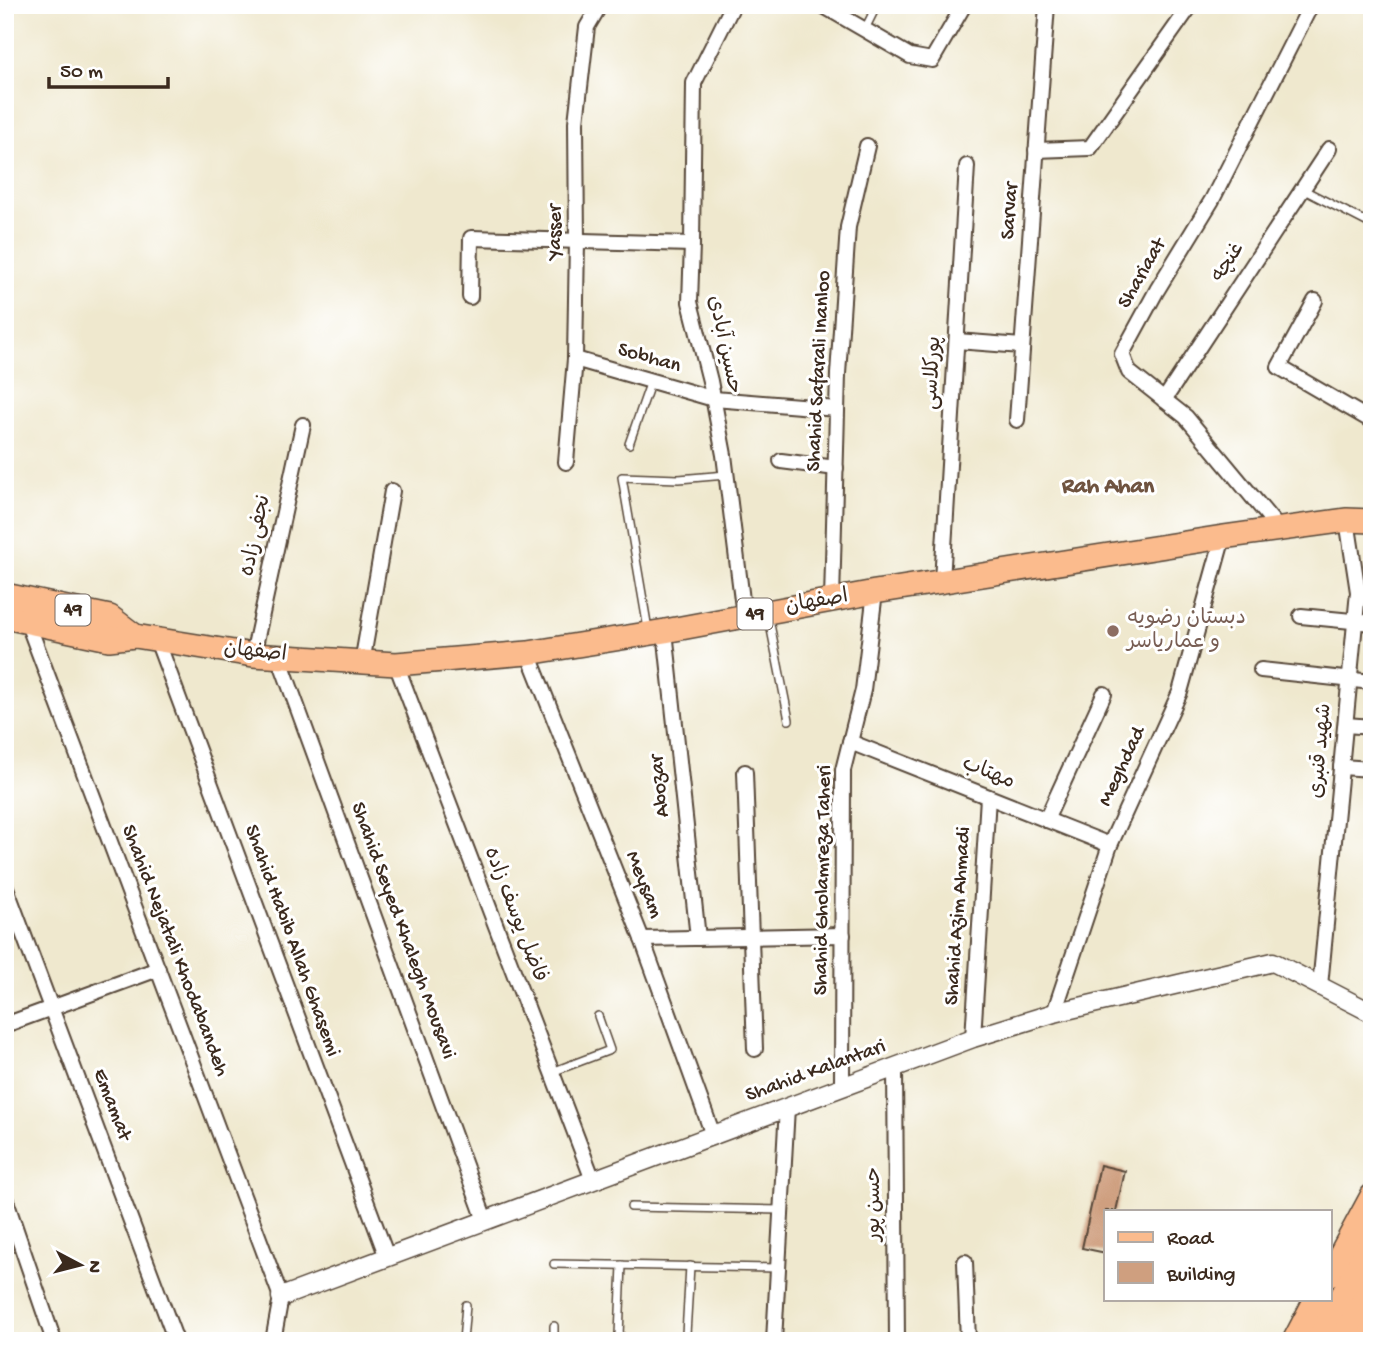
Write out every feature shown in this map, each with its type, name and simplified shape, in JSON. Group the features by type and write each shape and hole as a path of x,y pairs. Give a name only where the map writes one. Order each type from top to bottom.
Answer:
{"main road":[{"name":"اصفهان","path":"16,619 109,639 146,638 253,655 396,664 528,653 875,592 1223,537 1347,520 1372,521"},
{"name":"اصفهان","path":"5,596 110,617 146,638"},
{"path":"1332,1270 1372,1196"},
{"path":"1318,1341 1372,1240"},
{"path":"1341,1341 1372,1285"},
{"path":"1294,1341 1315,1300"},
{"path":"1362,1341 1372,1322"}],"street":[{"name":"Yasser","path":"566,463 575,359 576,122 587,27 600,5"},
{"name":"حسین آبادی","path":"733,5 694,83 690,302 714,399 744,616"},
{"path":"822,5 910,56 932,60 964,5"},
{"name":"Sarvar","path":"1017,420 1047,5"},
{"path":"1036,150 1090,148 1191,5"},
{"name":"Shariaat","path":"1279,529 1186,417 1129,372 1122,354 1212,200 1311,5"},
{"name":"Shahid Safarali Inanloo","path":"832,600 837,409 848,227 867,146"},
{"name":"غنچه","path":"1164,400 1329,149"},
{"name":"پورکلاسی","path":"942,581 967,166"},
{"path":"470,298 471,238 692,244"},
{"path":"1315,302 1279,367 1372,421"},
{"path":"957,341 1022,346"},
{"name":"Sobhan","path":"575,359 714,399 837,409"},
{"name":"نجفی زاده","path":"253,655 303,425"},
{"path":"781,461 836,468"},
{"path":"362,663 392,491"},
{"name":"شهید قنبری","path":"1320,986 1358,592 1347,520"},
{"name":"Meghdad","path":"1054,1013 1110,845 1180,692 1223,537"},
{"name":"Shahid Gholamreza Taheri","path":"842,1087 843,770 863,690 875,592"},
{"path":"1301,616 1372,623"},
{"name":"Shahid Nejatali Khodabandeh","path":"16,619 158,969 281,1297"},
{"name":"Abozar","path":"657,632 698,938"},
{"name":"Shahid Habib Allah Ghasemi","path":"146,638 387,1257"},
{"name":"Meysam","path":"528,653 642,939 713,1135"},
{"name":"Shahid Seyed Khalegh Mousavi","path":"279,657 485,1220"},
{"name":"فاضل یوسف زاده","path":"396,664 593,1180"},
{"path":"1261,670 1372,682"},
{"path":"1046,820 1104,694"},
{"path":"1346,725 1372,727"},
{"name":"مهتاب","path":"850,742 1110,845"},
{"path":"1341,767 1372,769"},
{"path":"746,772 755,1049"},
{"name":"Shahid Azim Ahmadi","path":"972,1038 988,797"},
{"name":"Emamat","path":"5,885 176,1341"},
{"path":"642,939 843,935"},
{"name":"Shahid Kalantari","path":"281,1297 972,1038 1054,1013 1273,962 1372,1013"},
{"path":"5,1025 158,969"},
{"name":"حسن پور","path":"895,1067 897,1341"},
{"path":"774,1341 787,1107"},
{"path":"5,1198 54,1341"},
{"path":"965,1262 968,1341"},
{"path":"273,1341 281,1297"}],"lane":[{"path":"864,30 877,5"},
{"path":"1302,189 1372,225"},
{"path":"629,444 651,381"},
{"path":"657,632 622,477 679,479 726,475"},
{"path":"767,612 789,720"},
{"path":"552,1072 610,1050 598,1016"},
{"path":"631,1207 781,1210"},
{"path":"554,1264 777,1268"},
{"path":"619,1335 622,1265"},
{"path":"686,1334 690,1266"},
{"path":"463,1341 466,1305"},
{"path":"554,1326 554,1341"}],"building":[{"path":"1100,1165 1125,1171 1116,1210 1104,1210 1104,1253 1082,1248"}],"place":[{"name":"دبستان رضویه و عماریاسر","path":"1113,631"}],"district":[{"name":"Rah Ahan","path":"1108,487"}]}
